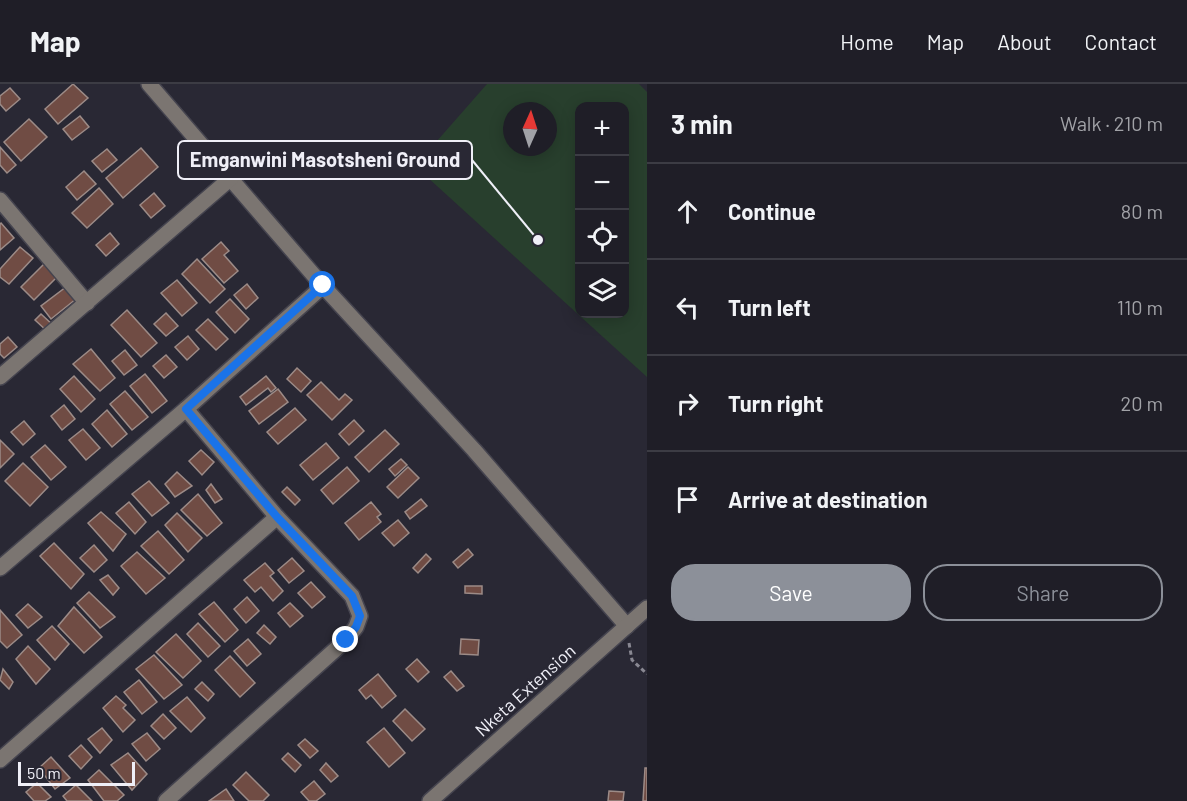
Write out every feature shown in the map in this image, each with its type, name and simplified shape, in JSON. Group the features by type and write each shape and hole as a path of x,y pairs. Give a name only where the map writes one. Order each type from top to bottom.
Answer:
{"street":[{"path":"149,84 323,285 474,450 627,626"},
{"path":"0,377 231,178"},
{"path":"0,200 87,303"},
{"path":"0,568 186,409 323,285"},
{"path":"166,801 346,640 356,627 360,616 352,596 277,517 186,409"},
{"path":"0,760 277,517"},
{"name":"Nketa Extension","path":"430,801 647,608"}],"path":[{"path":"627,626 632,660 647,674"}],"green space":[{"path":"487,84 639,84 647,92 647,377 582,318 629,318 629,102 575,102 575,312 415,166"}],"building":[{"path":"73,84 88,98 58,124 45,109"},
{"path":"10,88 20,99 6,111 0,104 0,96"},
{"path":"80,116 89,127 72,140 63,129"},
{"path":"29,119 47,137 21,161 4,142"},
{"path":"0,147 16,165 7,173 0,165"},
{"path":"141,148 158,167 123,198 106,178"},
{"path":"107,149 117,160 102,172 92,161"},
{"path":"84,171 96,184 77,200 66,187"},
{"path":"99,188 113,204 87,228 72,213"},
{"path":"154,193 165,206 151,218 140,205"},
{"path":"0,224 14,238 0,250"},
{"path":"110,233 119,244 106,256 96,245"},
{"path":"221,242 229,251 224,255 238,271 224,283 202,259"},
{"path":"20,247 33,258 9,284 0,277 0,269"},
{"path":"197,259 225,289 210,303 182,274"},
{"path":"47,261 60,274 34,300 21,287"},
{"path":"177,280 197,303 182,316 161,293"},
{"path":"247,284 258,298 246,309 234,295"},
{"path":"66,287 76,299 51,319 41,306"},
{"path":"230,299 249,319 235,333 216,312"},
{"path":"127,310 157,343 141,357 111,325"},
{"path":"166,313 178,326 166,336 154,324"},
{"path":"41,314 54,326 48,332 35,320"},
{"path":"208,319 228,339 216,350 196,330"},
{"path":"188,336 199,349 187,360 175,347"},
{"path":"8,337 17,347 4,358 0,354 0,344"},
{"path":"91,349 115,378 100,391 73,364"},
{"path":"125,350 137,365 124,375 112,361"},
{"path":"166,355 177,367 164,378 153,366"},
{"path":"297,368 311,381 301,392 287,379"},
{"path":"145,374 167,401 152,413 130,386"},
{"path":"74,376 95,399 81,412 60,389"},
{"path":"266,376 276,388 271,392 268,388 246,405 240,397"},
{"path":"321,382 339,400 345,394 352,400 332,420 307,395"},
{"path":"278,389 288,402 259,424 249,411"},
{"path":"125,391 148,417 132,430 110,404"},
{"path":"64,405 75,419 62,430 51,416"},
{"path":"295,408 306,420 278,444 267,432"},
{"path":"107,410 127,434 112,447 92,424"},
{"path":"354,420 364,431 349,445 339,434"},
{"path":"24,421 35,434 23,445 11,432"},
{"path":"83,429 100,448 86,460 69,440"},
{"path":"385,430 399,444 369,472 355,457"},
{"path":"0,440 14,454 0,468"},
{"path":"326,443 339,458 313,480 300,465"},
{"path":"45,445 66,467 51,480 31,457"},
{"path":"201,450 214,462 202,475 189,461"},
{"path":"401,459 407,465 395,476 389,469"},
{"path":"23,463 48,487 30,506 5,481"},
{"path":"347,467 359,481 333,504 321,490"},
{"path":"408,467 419,478 398,498 387,487"},
{"path":"177,472 192,486 175,497 165,484"},
{"path":"149,481 169,503 152,516 132,494"},
{"path":"211,484 222,499 215,503 206,490"},
{"path":"287,487 300,500 295,505 282,492"},
{"path":"198,494 222,523 207,536 181,510"},
{"path":"421,499 427,506 410,519 405,512"},
{"path":"129,502 146,522 135,534 116,513"},
{"path":"371,502 381,514 377,517 381,522 359,540 345,523"},
{"path":"101,512 126,534 113,551 88,523"},
{"path":"177,513 202,538 188,552 165,525"},
{"path":"398,520 409,533 394,546 382,533"},
{"path":"158,531 184,560 169,574 141,546"},
{"path":"54,543 84,574 71,589 40,556"},
{"path":"94,545 107,560 94,572 80,558"},
{"path":"468,549 473,555 458,568 453,562"},
{"path":"137,552 165,578 146,594 121,566"},
{"path":"426,554 431,559 418,573 413,568"},
{"path":"292,558 304,571 289,583 278,570"},
{"path":"265,563 274,573 270,576 283,591 273,601 261,587 255,592 244,580"},
{"path":"108,575 119,588 113,595 100,580"},
{"path":"311,582 325,597 312,608 298,593"},
{"path":"465,586 482,586 482,594 465,593"},
{"path":"89,592 115,617 100,628 77,603"},
{"path":"247,597 259,611 246,623 234,609"},
{"path":"214,602 238,630 225,642 199,614"},
{"path":"290,603 303,616 290,627 278,613"},
{"path":"28,604 42,617 28,628 16,615"},
{"path":"74,607 102,637 84,653 58,626"},
{"path":"0,610 22,635 7,648 0,641"},
{"path":"198,623 220,646 208,657 187,634"},
{"path":"264,625 276,637 270,644 257,633"},
{"path":"52,626 69,644 55,660 37,640"},
{"path":"176,634 201,661 183,678 156,652"},
{"path":"248,639 261,654 247,666 234,651"},
{"path":"461,639 479,640 478,655 460,654"},
{"path":"28,646 50,669 36,684 16,659"},
{"path":"154,655 182,685 164,699 136,669"},
{"path":"230,656 255,683 240,697 215,670"},
{"path":"417,659 429,672 418,682 406,669"},
{"path":"3,669 13,682 9,689 0,680"},
{"path":"451,671 464,686 457,691 444,677"},
{"path":"378,674 396,696 382,708 371,695 366,699 359,690"},
{"path":"139,680 157,702 142,714 124,692"},
{"path":"202,682 214,694 208,701 195,689"},
{"path":"116,696 126,705 123,708 135,720 123,732 103,708"},
{"path":"187,697 205,718 191,732 170,711"},
{"path":"405,709 425,729 412,741 393,721"},
{"path":"163,714 176,728 164,739 151,726"},
{"path":"102,728 112,740 100,753 88,739"},
{"path":"384,728 405,753 389,767 367,742"},
{"path":"147,733 160,749 146,761 132,744"},
{"path":"305,739 318,751 310,758 298,745"},
{"path":"81,745 92,757 81,769 69,756"},
{"path":"128,753 147,774 132,790 111,765"},
{"path":"288,753 301,765 295,772 282,759"},
{"path":"51,757 70,778 55,789 39,768"},
{"path":"326,763 338,776 331,782 320,770"},
{"path":"645,768 647,768 647,801 643,801"},
{"path":"99,770 124,795 117,801 104,801 88,780"},
{"path":"246,772 269,795 263,801 249,801 233,785"},
{"path":"314,781 325,794 316,801 309,801 301,792"},
{"path":"37,783 51,797 45,801 34,801 26,792"},
{"path":"76,785 92,801 67,801 63,796"},
{"path":"226,789 234,801 209,801"},
{"path":"609,791 624,792 623,801 608,801"}],"place":[{"name":"Emganwini Masotsheni Ground","path":"538,240"}],"route":[{"path":"323,285 186,409 277,517 352,596 360,616 356,627 346,640"}]}
